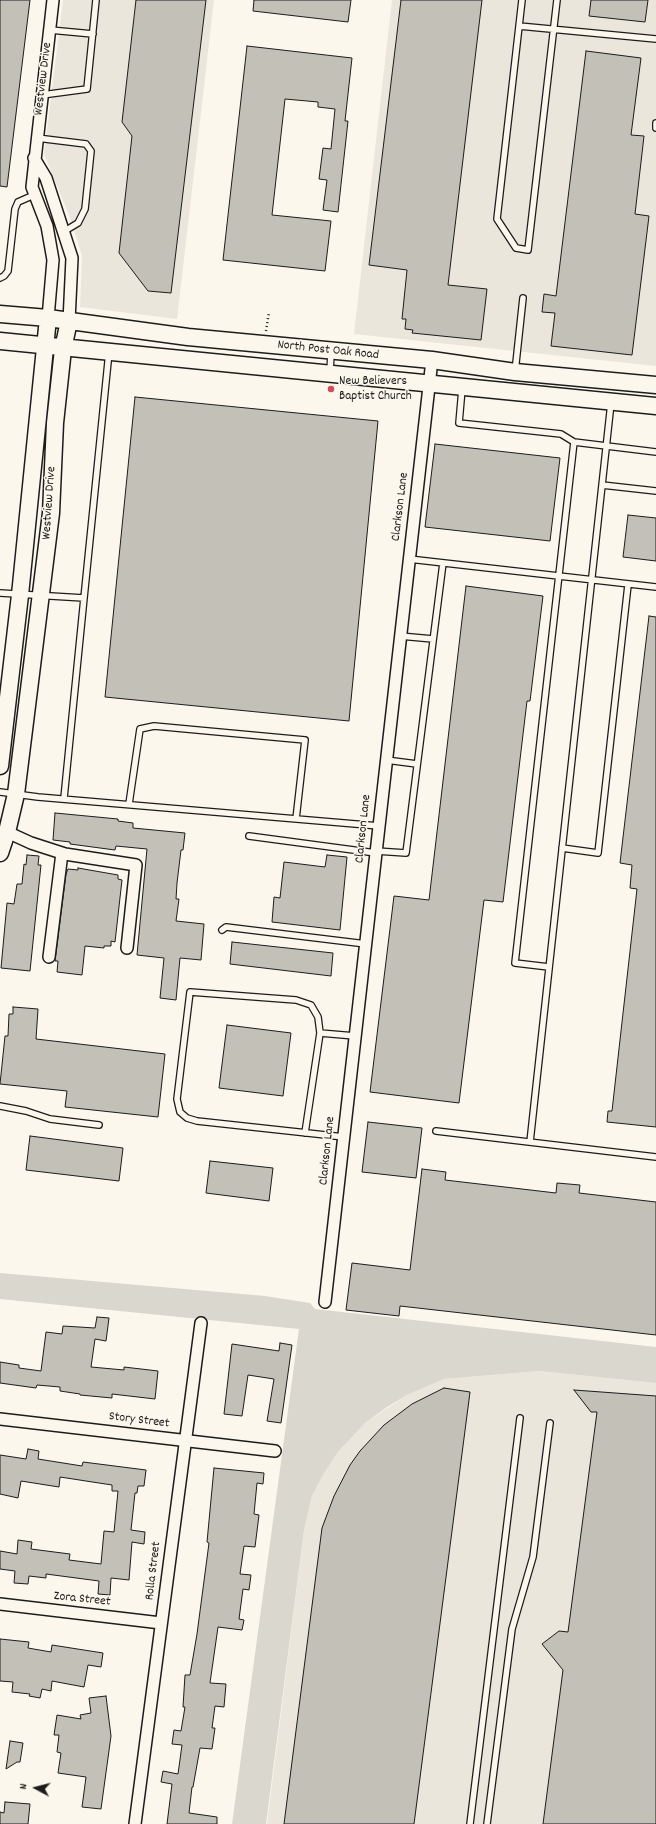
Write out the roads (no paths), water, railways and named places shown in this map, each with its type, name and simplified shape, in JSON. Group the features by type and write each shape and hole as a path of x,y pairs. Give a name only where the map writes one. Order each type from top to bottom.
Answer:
{"main road":[{"name":"North Post Oak Road","path":"0,314 48,318 188,337 332,350 374,356 432,360 515,372 656,385"},
{"name":"Westview Drive","path":"0,766 20,595 48,318"},
{"name":"Westview Drive","path":"0,853 7,832 8,793 41,596 51,513 55,423 63,348 68,321"},
{"name":"North Post Oak Road","path":"0,341 656,406"}],"street":[{"name":"Westview Drive","path":"48,318 53,260 46,226 32,187 34,158 53,0"},
{"name":"Westview Drive","path":"34,158 46,178 72,258 68,321"},
{"name":"Clarkson Lane","path":"325,1302 432,360"},
{"path":"7,832 31,843 62,853 136,865 127,948"},
{"path":"49,957 62,853"},
{"name":"Rolla Street","path":"135,1824 201,1322"},
{"name":"Story Street","path":"0,1419 275,1451"},
{"name":"Zora Street","path":"0,1604 161,1623"}],"lane":[{"path":"42,94 87,90 96,0"},
{"path":"522,0 497,219 516,248 528,250 554,29 556,0"},
{"path":"519,26 656,39"},
{"path":"50,30 93,34"},
{"path":"656,123 656,128"},
{"path":"37,138 86,144 90,151 85,209 78,223 63,232"},
{"path":"0,278 8,271 15,209 18,202 34,195"},
{"path":"515,372 523,298"},
{"path":"329,374 332,350"},
{"path":"64,798 109,352"},
{"path":"462,387 458,423 561,434 574,442 656,452"},
{"path":"530,1142 611,402"},
{"path":"550,967 515,963 560,577 574,442"},
{"path":"602,485 656,491"},
{"path":"409,559 592,581 656,587"},
{"path":"249,836 376,852 406,853 442,563"},
{"path":"562,848 598,853 628,585"},
{"path":"0,593 84,598"},
{"path":"400,636 433,639"},
{"path":"129,804 140,728 154,726 305,740 296,819"},
{"path":"386,760 417,764"},
{"path":"8,793 379,826"},
{"path":"222,930 226,928 366,944"},
{"path":"305,1133 320,1033 318,1017 311,1005 296,1000 190,992 177,1099 180,1112 187,1118 197,1121 305,1133 344,1137"},
{"path":"320,1033 355,1036"},
{"path":"0,1106 26,1111 50,1119 99,1125"},
{"path":"436,1131 656,1157"},
{"path":"470,1824 520,1418"},
{"path":"487,1824 512,1629 533,1556 550,1423"}],"place":[{"name":"New Believers Baptist Church","path":"331,389"}]}
